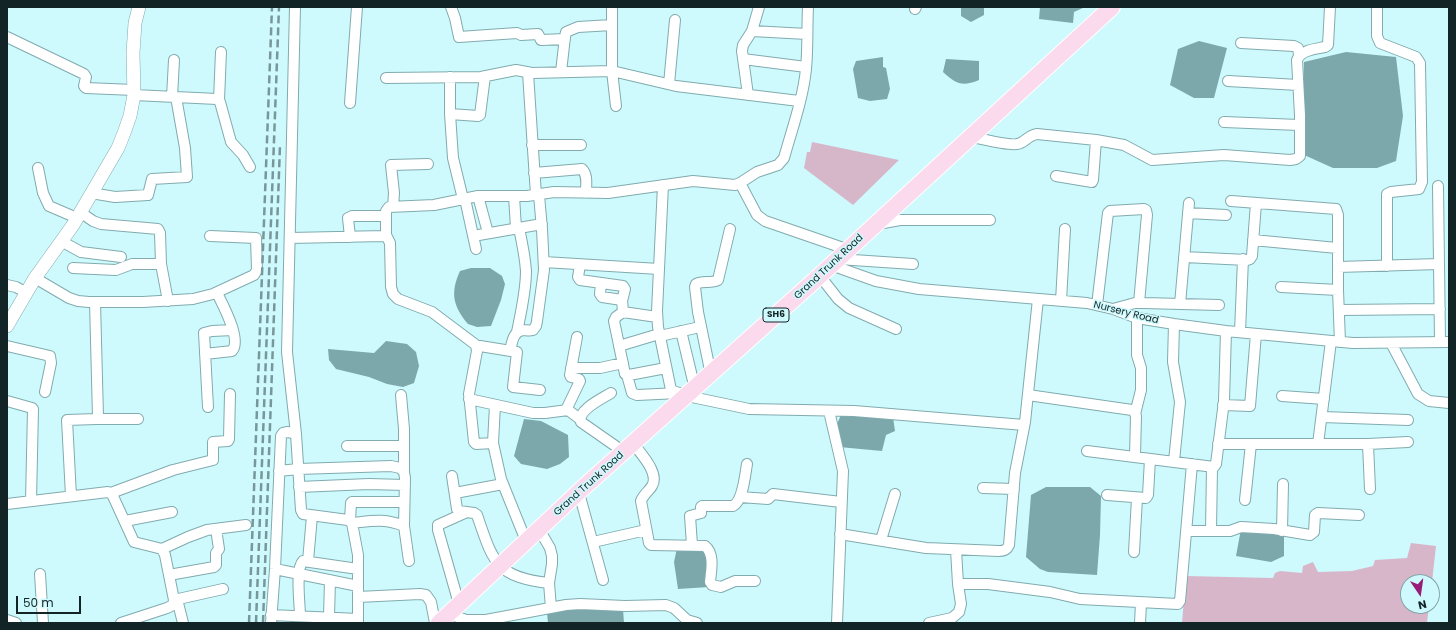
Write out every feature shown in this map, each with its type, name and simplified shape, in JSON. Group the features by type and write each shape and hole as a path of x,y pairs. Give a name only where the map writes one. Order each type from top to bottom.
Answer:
{"main road":[{"name":"Grand Trunk Road","path":"449,614 687,393 711,375 1112,7"}],"street":[{"path":"7,326 25,292 78,215 118,148 130,116 134,92 133,53 135,23 139,7"},
{"path":"295,7 287,352 296,434 301,512 312,516 351,522 386,520 404,526"},
{"path":"350,103 356,7"},
{"path":"451,7 459,37 517,33 521,36 538,34 541,40 564,39"},
{"path":"612,7 612,71 616,106"},
{"path":"748,95 742,51 752,31 760,7"},
{"path":"493,443 476,444 474,442 469,387 477,347 474,342 462,336 432,312 398,299 393,294 391,287 390,243 386,236 387,208 434,205 478,196 537,195 554,192 613,193 693,181 728,185 740,183 757,172 778,165 782,162 799,101 806,67 808,7"},
{"path":"1299,55 1304,52 1328,45 1330,7"},
{"path":"1377,7 1377,36 1380,43 1416,58 1420,63 1422,182 1420,188 1417,190 1391,192 1387,194 1388,266"},
{"path":"669,84 675,20"},
{"path":"562,72 564,39 566,32 578,27 612,25"},
{"path":"752,31 807,34"},
{"path":"7,37 84,74 86,77 84,86 86,88 219,100"},
{"path":"972,137 1015,145 1030,136 1037,134 1096,140 1128,146 1152,160 1224,155 1294,160 1300,156 1297,60 1299,55 1298,48 1294,46 1241,43"},
{"path":"221,52 219,100 231,142 243,155 250,167"},
{"path":"743,59 806,67"},
{"path":"91,193 115,197 148,195 152,179 187,177 185,148 174,97 174,60"},
{"path":"386,78 485,76 511,71 528,73 612,71 669,84 799,101"},
{"path":"517,332 522,330 533,330 536,326 544,262 542,224 534,173 528,73"},
{"path":"450,114 480,115 485,76"},
{"path":"450,77 450,114 455,168 476,249"},
{"path":"1228,81 1298,85"},
{"path":"1224,122 1300,125"},
{"path":"1056,176 1092,182 1096,140"},
{"path":"532,145 580,145"},
{"path":"393,207 394,193 391,165 428,164"},
{"path":"38,168 43,193 49,206 101,224 158,229 160,234 161,264 168,301"},
{"path":"534,173 582,169 586,176 586,193"},
{"name":"Nursery Road","path":"740,183 757,215 765,221 834,263 876,281 894,286 1097,305 1137,318 1226,331 1367,343 1445,342"},
{"path":"663,185 657,317 671,390 749,409 865,412 1024,425"},
{"path":"1438,186 1439,264 1444,297 1440,309 1445,342"},
{"path":"478,196 488,233"},
{"path":"510,351 514,336 517,332 526,280 525,259 518,228 514,196"},
{"path":"1231,201 1336,209 1338,215 1339,310 1336,341 1324,400 1318,444"},
{"path":"1184,257 1243,260 1250,259 1252,256 1256,203"},
{"path":"1180,304 1188,208 1226,215"},
{"path":"1097,305 1108,213 1110,211 1144,209 1146,210 1147,215 1139,303"},
{"path":"1438,214 1449,214"},
{"path":"350,237 348,218 352,216 386,216"},
{"path":"875,224 900,220 990,220"},
{"path":"473,236 542,224"},
{"path":"711,375 700,327 696,284 699,282 715,282 718,280 730,229"},
{"path":"1061,301 1065,229"},
{"path":"35,278 69,298 78,301 95,302 168,301 193,299 217,293 254,275 256,272 257,240 254,238 210,236"},
{"path":"290,238 386,236"},
{"path":"1253,240 1338,248"},
{"path":"61,241 81,252 121,257"},
{"path":"1240,332 1243,260"},
{"path":"544,262 659,269"},
{"path":"896,329 849,308 838,299 834,263 913,264"},
{"path":"74,268 116,270 132,264 161,264"},
{"path":"1338,267 1439,264"},
{"path":"580,265 578,277 580,280 623,286 625,289 622,301 623,312"},
{"path":"601,283 600,294 602,297 622,301"},
{"path":"7,285 16,287 25,292"},
{"path":"1281,287 1338,290"},
{"path":"205,354 232,351 236,347 233,330 217,293"},
{"path":"840,534 926,548 999,551 1007,549 1009,545 1015,472 1028,395 1038,299"},
{"path":"95,302 97,419"},
{"path":"1113,309 1139,303 1219,305"},
{"path":"1339,310 1440,309"},
{"path":"657,317 623,312 616,317 614,321 623,363 632,393 637,395 687,393"},
{"path":"1134,456 1135,414 1141,390 1141,368 1137,355 1137,318"},
{"path":"1174,324 1173,362 1180,402 1174,461"},
{"path":"619,346 660,335 700,327"},
{"path":"208,407 204,333 233,330"},
{"path":"680,331 687,393"},
{"path":"1211,531 1212,467 1216,464 1223,405 1226,331"},
{"path":"1223,405 1250,406 1256,334"},
{"path":"568,410 567,408 580,381 579,379 570,376 577,337"},
{"path":"1391,343 1418,394 1429,401 1449,403"},
{"path":"7,346 50,356 51,363 45,392"},
{"path":"477,347 480,346 518,353 513,387 540,390"},
{"path":"571,368 600,368 623,363"},
{"path":"627,375 666,368"},
{"path":"580,419 584,410 611,393"},
{"path":"7,504 71,496 111,493 173,470 211,461 213,458 213,442 228,441 230,439 230,394"},
{"path":"401,395 404,429 404,526 409,561"},
{"path":"1028,395 1132,410 1135,414"},
{"path":"1282,396 1324,400"},
{"path":"469,399 533,413 568,410 580,419 581,422 628,448 649,465 654,476 653,484 641,501 647,541 651,545 705,546 709,549 711,559 710,582 712,585 721,587 735,581 755,581"},
{"path":"7,401 33,409 30,501"},
{"path":"495,405 493,443 498,470 526,541"},
{"path":"829,411 842,464 837,623"},
{"path":"1322,417 1408,420"},
{"path":"71,496 67,420 138,419"},
{"path":"296,434 288,432 283,433 281,436 275,569 271,619 300,616 329,617 358,621 358,569 356,543 351,522 351,503 404,502"},
{"path":"1218,444 1368,444 1408,442"},
{"path":"1245,500 1250,444"},
{"path":"1368,444 1370,489"},
{"path":"347,446 404,446"},
{"path":"1087,451 1212,467"},
{"path":"1107,495 1144,499 1148,494 1150,459"},
{"path":"692,545 690,516 701,513 702,506 733,506 736,504 743,488 747,464"},
{"path":"958,584 988,584 1050,592 1080,599 1175,605 1179,603 1192,464"},
{"path":"279,472 298,469 391,466 400,468 404,472"},
{"path":"452,476 458,510 477,515 488,548 500,566 517,577 534,582 549,583"},
{"path":"299,487 362,484 405,485"},
{"path":"455,493 503,484"},
{"path":"1282,531 1283,484"},
{"path":"983,488 1014,489"},
{"path":"111,493 134,542 162,549 195,534 216,529 246,525"},
{"path":"579,493 603,580"},
{"path":"740,497 768,499 773,494 841,502"},
{"path":"881,540 895,494"},
{"path":"1134,552 1136,498"},
{"path":"125,521 172,512"},
{"path":"467,512 438,525 449,614 475,622 580,604 619,606 666,605 674,608 687,620 697,623"},
{"path":"1186,531 1232,531 1241,527 1312,534 1314,532 1316,515 1319,513 1359,515"},
{"path":"308,561 312,516"},
{"path":"169,575 214,567 216,565 216,554 219,548 216,529"},
{"path":"539,529 550,548 552,556 549,583 551,608"},
{"path":"593,542 646,530"},
{"path":"162,549 165,555 169,575 183,623"},
{"path":"929,623 952,618 959,612 961,604 956,550"},
{"path":"300,616 299,574 300,564 303,561 358,569"},
{"path":"275,569 358,586"},
{"path":"40,574 43,623"},
{"path":"329,617 330,580"},
{"path":"121,623 167,608 173,605 176,600 223,589"},
{"path":"358,597 426,595 431,602 435,623"},
{"path":"1140,623 1141,603"},
{"path":"7,620 16,623"}],"shaded area":[{"path":"961,7 984,7 984,15 971,22 961,16"},
{"path":"1040,7 1085,7 1074,12 1073,23 1039,19"},
{"path":"1199,41 1227,48 1214,98 1194,98 1170,85 1178,49"},
{"path":"1346,52 1396,57 1403,116 1396,161 1377,168 1333,168 1302,154 1304,62"},
{"path":"883,57 883,67 886,68 890,89 887,99 870,101 858,98 853,69 856,61"},
{"path":"946,59 979,61 979,80 964,84 956,82 943,72"},
{"path":"812,142 899,160 853,205 804,168 807,152 810,152"},
{"path":"471,268 490,268 502,276 505,284 501,300 491,326 477,327 468,324 456,305 454,293 460,271"},
{"path":"386,341 407,344 416,352 419,366 414,383 403,387 387,384 369,377 336,369 329,360 328,349 374,353"},
{"path":"841,415 893,417 895,431 886,435 882,451 839,447 833,433"},
{"path":"524,419 541,421 568,435 569,457 560,464 547,469 521,464 514,456"},
{"path":"1046,487 1090,487 1101,496 1097,575 1048,572 1040,569 1026,557 1031,495"},
{"path":"1241,529 1284,535 1284,556 1271,562 1236,556"},
{"path":"1411,543 1436,546 1433,574 1400,574 1400,614 1428,614 1427,623 1182,623 1186,576 1273,578 1275,573 1280,571 1302,573 1303,566 1313,562 1318,572 1352,571 1373,566 1375,560 1407,558"},
{"path":"677,548 706,551 709,587 678,589 674,562"},
{"path":"575,605 623,609 624,623 548,623 547,613"}],"railway":[{"path":"249,623 272,7"},
{"path":"256,623 279,7"},
{"path":"263,623 280,145"}]}
